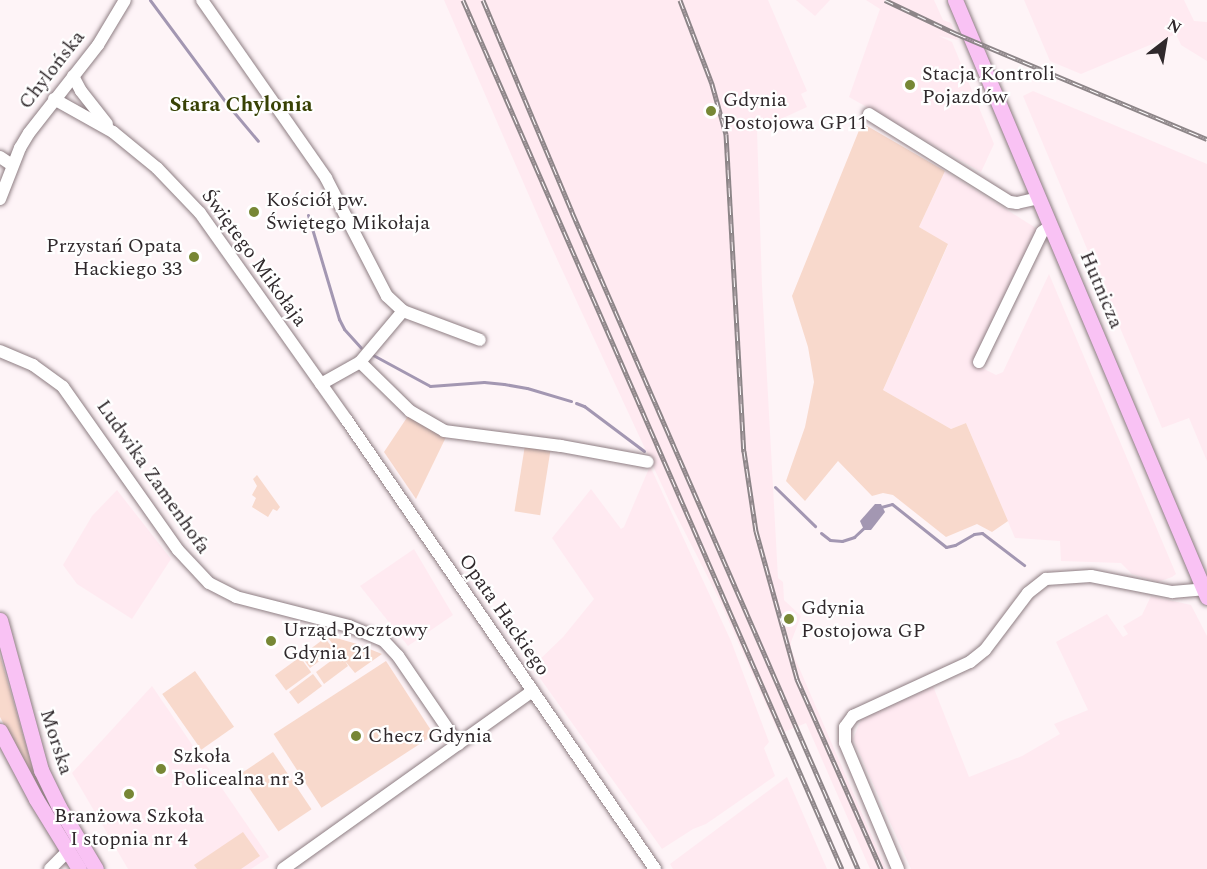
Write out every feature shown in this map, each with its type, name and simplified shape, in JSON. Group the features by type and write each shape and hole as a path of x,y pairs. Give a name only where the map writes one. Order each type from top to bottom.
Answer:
{"main road":[{"name":"Hutnicza","path":"955,0 1205,593"},
{"name":"Morska","path":"0,620 41,770 59,807 96,869"},
{"name":"Morska","path":"0,731 79,869"}],"street":[{"name":"Chylońska","path":"0,199 12,165 29,133 98,45 125,0"},
{"path":"202,0 310,153 359,239 387,296 403,311 480,340"},
{"name":"Świętego Mikołaja","path":"73,76 81,92 113,132"},
{"name":"Świętego Mikołaja","path":"54,99 113,132 157,168 200,213 321,384"},
{"path":"869,114 1010,202 1017,203 1039,198"},
{"path":"0,157 12,165"},
{"path":"979,362 1042,232 1051,226"},
{"path":"321,384 360,362 403,311"},
{"name":"Ludwika Zamenhofa","path":"0,351 33,365 63,387 179,552 209,583 236,597 357,628 384,641 398,656 458,744"},
{"path":"360,362 410,411 444,431 561,446 648,462"},
{"name":"Opata Hackiego","path":"321,384 533,691 649,867"},
{"path":"898,869 845,743 845,728 857,714 970,662 986,650 1028,593 1046,579 1091,576 1172,592 1205,593"},
{"path":"283,869 533,691"},
{"path":"50,869 68,851"}],"shaded area":[{"path":"444,0 768,0 807,91 801,94 807,107 757,130 762,286 778,578 783,582 784,600 801,616 791,642 791,649 886,869 870,869 806,723 779,734 719,599 673,509 551,246"},
{"path":"796,0 830,0 815,16"},
{"path":"866,0 934,0 943,20 951,23 958,40 939,36 952,42 994,144 981,172 849,97 880,9"},
{"path":"1024,0 1184,0 1194,21 1207,22 1207,61 1181,45 1176,34 1081,74 1050,61"},
{"path":"1033,91 1207,164 1207,461 1189,418 1162,428 1023,96"},
{"path":"862,123 945,171 919,227 948,244 883,390 951,429 966,423 1008,521 992,532 977,524 946,537 893,495 883,493 872,496 838,461 805,501 786,481 805,427 814,382 808,347 792,296"},
{"path":"945,171 1039,230 975,364 996,375 1003,372 1049,274 1176,574 1172,577 1158,582 1132,574 1121,563 1061,561 1060,541 1015,538 966,423 951,429 883,390 948,245 919,227"},
{"path":"408,416 446,437 416,499 384,452"},
{"path":"525,445 551,449 540,515 515,511"},
{"path":"650,466 731,641 769,742 764,748 775,776 706,824 693,829 662,849 532,667 563,637 594,599 552,538 591,489 621,529 624,527"},
{"path":"257,475 280,507 277,511 273,509 268,517 252,507 256,498 252,495 257,486 253,479"},
{"path":"117,490 171,559 132,619 77,584 63,565 92,516"},
{"path":"875,504 881,504 885,512 871,530 864,530 860,521"},
{"path":"414,549 453,615 408,646 360,586"},
{"path":"1151,596 1191,605 1207,636 1207,869 911,869 853,739 862,718 933,686 969,777 1022,756 1060,734 1054,724 1088,710 1056,642 1107,614 1123,637 1128,634 1123,626 1142,615"},
{"path":"326,635 382,654 355,673 345,661 348,666 324,684 316,672 340,654"},
{"path":"325,638 334,650 310,668 301,656"},
{"path":"0,655 34,773 52,808 49,810 0,717"},
{"path":"300,657 311,672 286,691 275,675"},
{"path":"386,661 434,735 322,808 274,734"},
{"path":"195,671 234,727 201,750 162,694"},
{"path":"313,674 322,686 298,704 289,692"},
{"path":"152,686 269,857 251,869 128,869 72,773"},
{"path":"273,752 312,809 278,832 240,774"},
{"path":"787,777 827,869 673,869 670,864"},
{"path":"243,832 260,856 241,869 197,869 194,865"}],"waterway":[{"path":"150,0 227,104 258,141"},
{"path":"308,215 339,319 344,329 361,348"},
{"path":"373,355 430,386 484,382 504,384 571,401"},
{"path":"576,403 584,406 644,451"},
{"path":"775,487 815,526"},
{"path":"881,507 892,504 946,547 955,545 974,534 982,533 1024,565"},
{"path":"821,533 830,540 842,541 854,537 866,526"}],"railway":[{"path":"463,0 842,869"},
{"path":"483,0 572,212 858,869"},
{"path":"680,0 712,84 726,134 744,451 756,531 797,679 881,869"},
{"path":"885,0 957,34 1207,139"}],"place":[{"name":"Stacja Kontroli Pojazdów","path":"910,85"},
{"name":"Gdynia Postojowa GP11","path":"711,111"},
{"name":"Kościół pw. Świętego Mikołaja","path":"254,212"},
{"name":"Przystań Opata Hackiego 33","path":"194,257"},
{"name":"Gdynia Postojowa GP","path":"789,619"},
{"name":"Urząd Pocztowy Gdynia 21","path":"271,641"},
{"name":"Checz Gdynia","path":"356,736"},
{"name":"Szkoła Policealna nr 3","path":"161,769"},
{"name":"Branżowa Szkoła I stopnia nr 4","path":"129,794"}],"district":[{"name":"Stara Chylonia","path":"241,105"}]}
